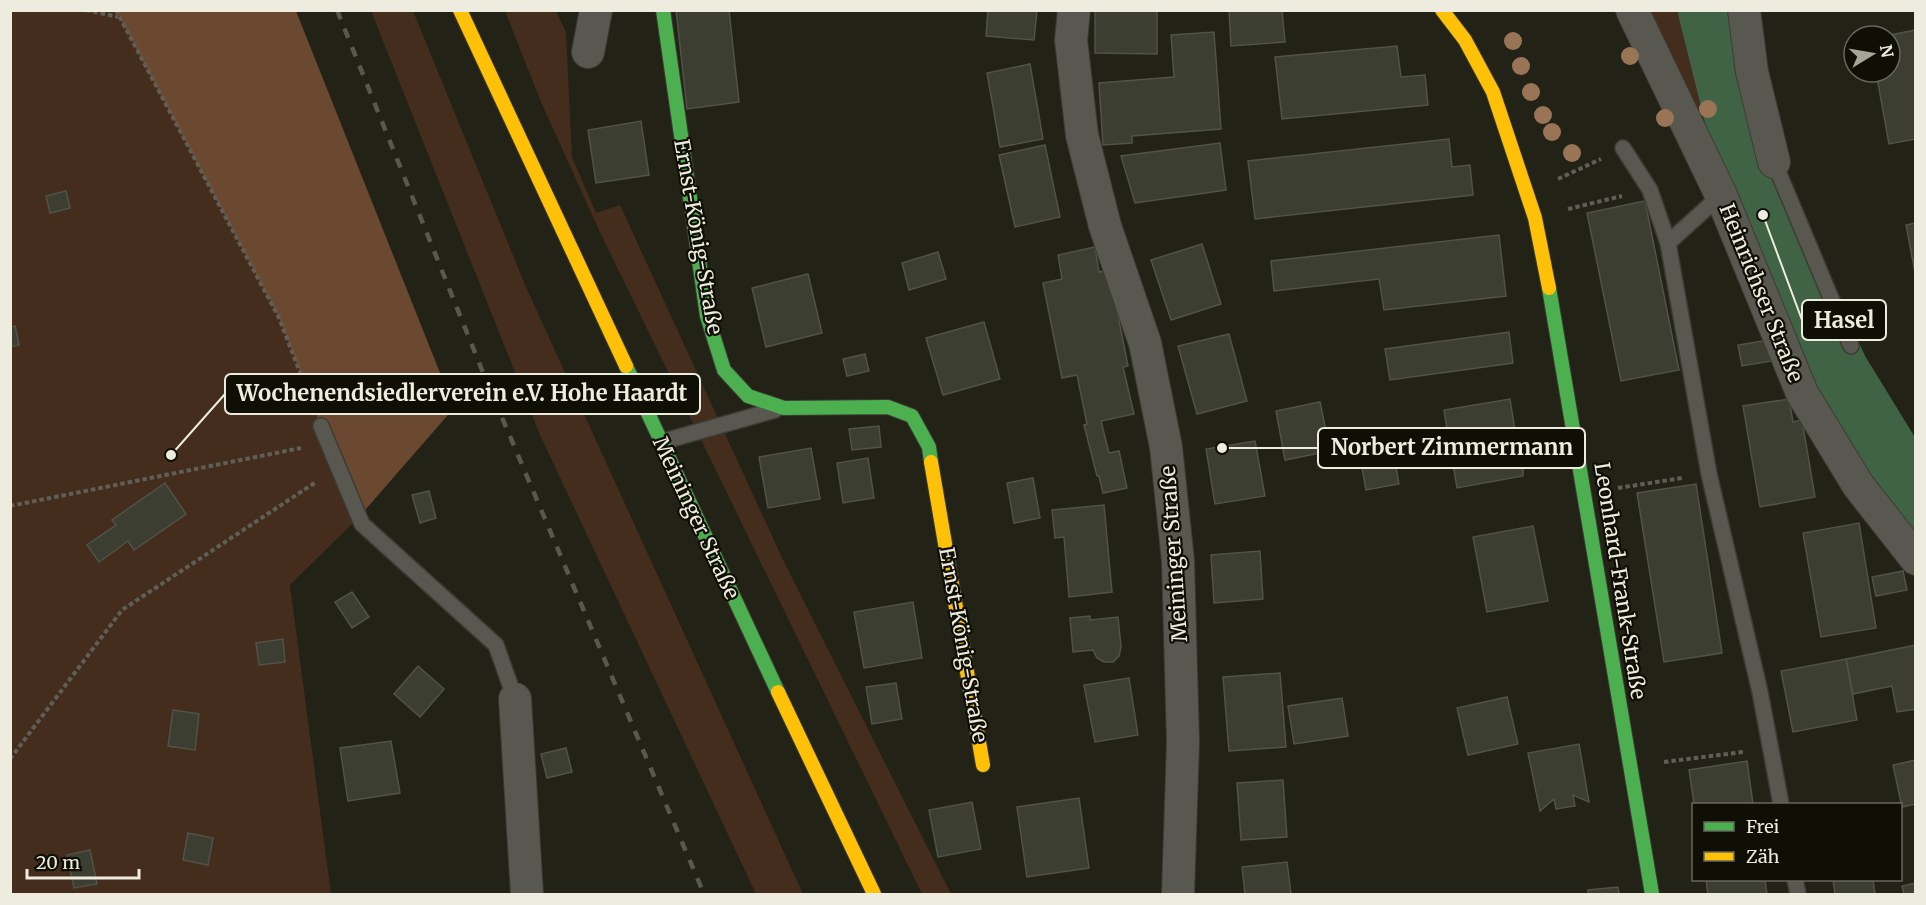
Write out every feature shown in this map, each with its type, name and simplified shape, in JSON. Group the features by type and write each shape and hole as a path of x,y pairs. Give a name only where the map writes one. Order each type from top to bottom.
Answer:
{"street":[{"name":"Meininger Straße","path":"460,10 874,894"},
{"path":"588,52 596,10"},
{"name":"Ernst-König-Straße","path":"663,10 707,316 724,370 748,396 784,408 888,406 912,416 929,447 983,765"},
{"name":"Meininger Straße","path":"1074,10 1071,40 1082,135 1105,226 1145,343 1166,447 1178,561 1183,742 1178,894"},
{"name":"Leonhard-Frank-Straße","path":"1442,10 1465,40 1492,92 1535,218 1552,302 1652,894"},
{"name":"Heinrichser Straße","path":"1632,10 1721,195 1802,393 1858,485 1916,559"},
{"path":"1744,10 1752,72 1774,162"},
{"path":"515,699 527,894"}],"lane":[{"path":"1623,148 1650,190 1668,243 1709,474 1760,692 1781,803"},
{"path":"1774,162 1851,346"},
{"path":"1668,243 1721,195"},
{"path":"661,442 784,408"},
{"path":"321,426 362,524 496,645 515,699"}],"path":[{"path":"86,10 119,17"},
{"path":"116,10 279,318 321,426"},
{"path":"1528,193 1623,148"},
{"path":"1535,218 1588,203 1650,190"},
{"path":"10,506 327,442"},
{"path":"10,759 122,610 337,468"},
{"path":"1584,493 1709,474"},
{"path":"1630,766 1771,748"}],"shaded area":[{"path":"10,11 116,11 279,318 337,468 359,517 290,585 331,894 11,894"},
{"path":"116,11 296,11 454,408 359,517 337,468 279,318"},
{"path":"371,11 413,11 526,287 803,894 756,894 540,435"},
{"path":"505,11 556,11 566,32 572,157 596,213 620,205 783,560 951,894 922,894 598,228 541,102"},
{"path":"1644,11 1682,11 1699,89 1720,158"}],"building":[{"path":"676,10 729,10 739,102 687,109"},
{"path":"988,10 1037,10 1034,40 986,36"},
{"path":"1095,10 1157,10 1157,54 1095,53"},
{"path":"1229,10 1282,10 1285,42 1231,46"},
{"path":"1916,30 1916,139 1889,144 1878,84 1902,84 1902,33"},
{"path":"1214,32 1221,129 1132,136 1132,143 1103,145 1099,83 1174,77 1171,35"},
{"path":"1397,46 1401,77 1425,75 1428,105 1282,119 1275,57"},
{"path":"1030,64 1043,139 1000,147 987,73"},
{"path":"641,121 649,175 596,183 588,130"},
{"path":"1449,139 1452,167 1470,165 1473,195 1255,219 1248,161"},
{"path":"1220,143 1226,190 1135,203 1121,156"},
{"path":"1045,145 1060,217 1015,227 999,155"},
{"path":"66,191 70,208 50,213 46,196"},
{"path":"1645,201 1679,370 1621,381 1587,213"},
{"path":"1916,223 1916,278 1906,225"},
{"path":"1499,235 1506,296 1384,310 1379,279 1274,291 1271,261"},
{"path":"1202,244 1221,304 1171,320 1151,260"},
{"path":"1095,247 1099,272 1109,270 1128,366 1123,367 1134,414 1101,421 1109,453 1119,451 1127,488 1103,493 1084,425 1087,424 1077,375 1062,378 1043,283 1062,279 1058,255"},
{"path":"938,252 946,279 909,290 902,263"},
{"path":"808,274 822,333 766,347 752,288"},
{"path":"984,322 1000,379 943,395 926,338"},
{"path":"15,326 19,345 10,347 10,327"},
{"path":"1509,332 1513,363 1390,380 1385,349"},
{"path":"1229,334 1247,401 1197,414 1178,346"},
{"path":"1768,340 1772,361 1742,366 1738,345"},
{"path":"865,354 869,371 847,376 843,359"},
{"path":"1510,399 1516,437 1522,436 1523,476 1457,488 1444,410"},
{"path":"1789,399 1793,422 1802,420 1815,497 1760,507 1743,406"},
{"path":"1320,402 1330,451 1285,460 1276,411"},
{"path":"879,426 881,447 852,450 849,429"},
{"path":"1390,434 1399,484 1366,490 1357,440"},
{"path":"1255,441 1265,496 1215,504 1206,449"},
{"path":"811,448 820,499 768,508 759,457"},
{"path":"868,458 874,498 843,503 837,463"},
{"path":"1033,478 1040,518 1014,523 1007,483"},
{"path":"165,483 186,514 134,550 128,541 99,562 87,545 116,525 112,520"},
{"path":"1696,484 1722,653 1664,662 1637,493"},
{"path":"429,491 436,518 420,523 412,495"},
{"path":"1104,505 1112,592 1069,597 1064,537 1055,538 1052,510"},
{"path":"1859,523 1876,628 1821,637 1803,533"},
{"path":"1533,526 1548,601 1487,612 1473,537"},
{"path":"1260,551 1263,599 1214,603 1211,555"},
{"path":"1903,571 1907,590 1876,596 1872,577"},
{"path":"352,592 369,617 352,628 335,602"},
{"path":"913,602 922,658 864,668 854,612"},
{"path":"1090,616 1090,620 1118,617 1121,647 1119,656 1113,662 1104,662 1097,658 1093,650 1073,652 1070,618"},
{"path":"283,639 285,662 259,665 256,643"},
{"path":"1916,645 1916,709 1897,712 1892,686 1853,694 1846,659"},
{"path":"1846,659 1857,720 1793,732 1781,671"},
{"path":"418,666 444,689 420,717 394,694"},
{"path":"1280,673 1286,747 1229,751 1223,677"},
{"path":"1129,678 1138,735 1095,742 1084,685"},
{"path":"896,683 902,719 872,724 866,687"},
{"path":"1507,697 1518,744 1468,755 1457,708"},
{"path":"1342,698 1348,736 1294,744 1288,706"},
{"path":"173,710 199,714 195,750 168,746"},
{"path":"391,741 400,793 348,801 340,748"},
{"path":"1579,744 1589,802 1573,795 1575,806 1556,809 1554,799 1540,811 1528,753"},
{"path":"566,748 572,772 547,778 541,754"},
{"path":"1916,760 1916,804 1902,807 1893,765"},
{"path":"1747,761 1753,803 1694,803 1689,770"},
{"path":"1283,780 1287,837 1241,840 1237,783"},
{"path":"1079,798 1089,868 1027,877 1017,807"},
{"path":"972,802 981,849 938,857 929,810"},
{"path":"188,833 213,838 208,865 183,860"},
{"path":"90,850 97,884 74,888 67,855"},
{"path":"1287,862 1291,894 1245,894 1242,867"},
{"path":"1706,881 1765,881 1767,894 1708,894"},
{"path":"1833,881 1873,881 1875,894 1835,894"},
{"path":"1916,883 1916,894 1904,894 1902,886"},
{"path":"1618,887 1619,894 1588,894 1588,890"}],"waterway":[{"path":"1712,10 1763,215 1835,372 1916,504"}],"railway":[{"path":"337,10 484,375 704,894"}],"traffic: fast":[{"path":"663,10 707,316 724,370 748,396 784,408 888,407 912,416 929,447 931,462"},
{"path":"1549,288 1652,894"},
{"path":"626,366 778,692"}],"traffic: slow":[{"path":"460,10 626,366"},
{"path":"1442,10 1465,40 1493,92 1535,218 1549,288"},
{"path":"931,462 983,765"},
{"path":"778,692 874,894"}],"place":[{"name":"Hasel","path":"1763,215"},
{"name":"Norbert Zimmermann","path":"1222,448"},
{"name":"Wochenendsiedlerverein e.V. Hohe Haardt","path":"171,455"}]}
